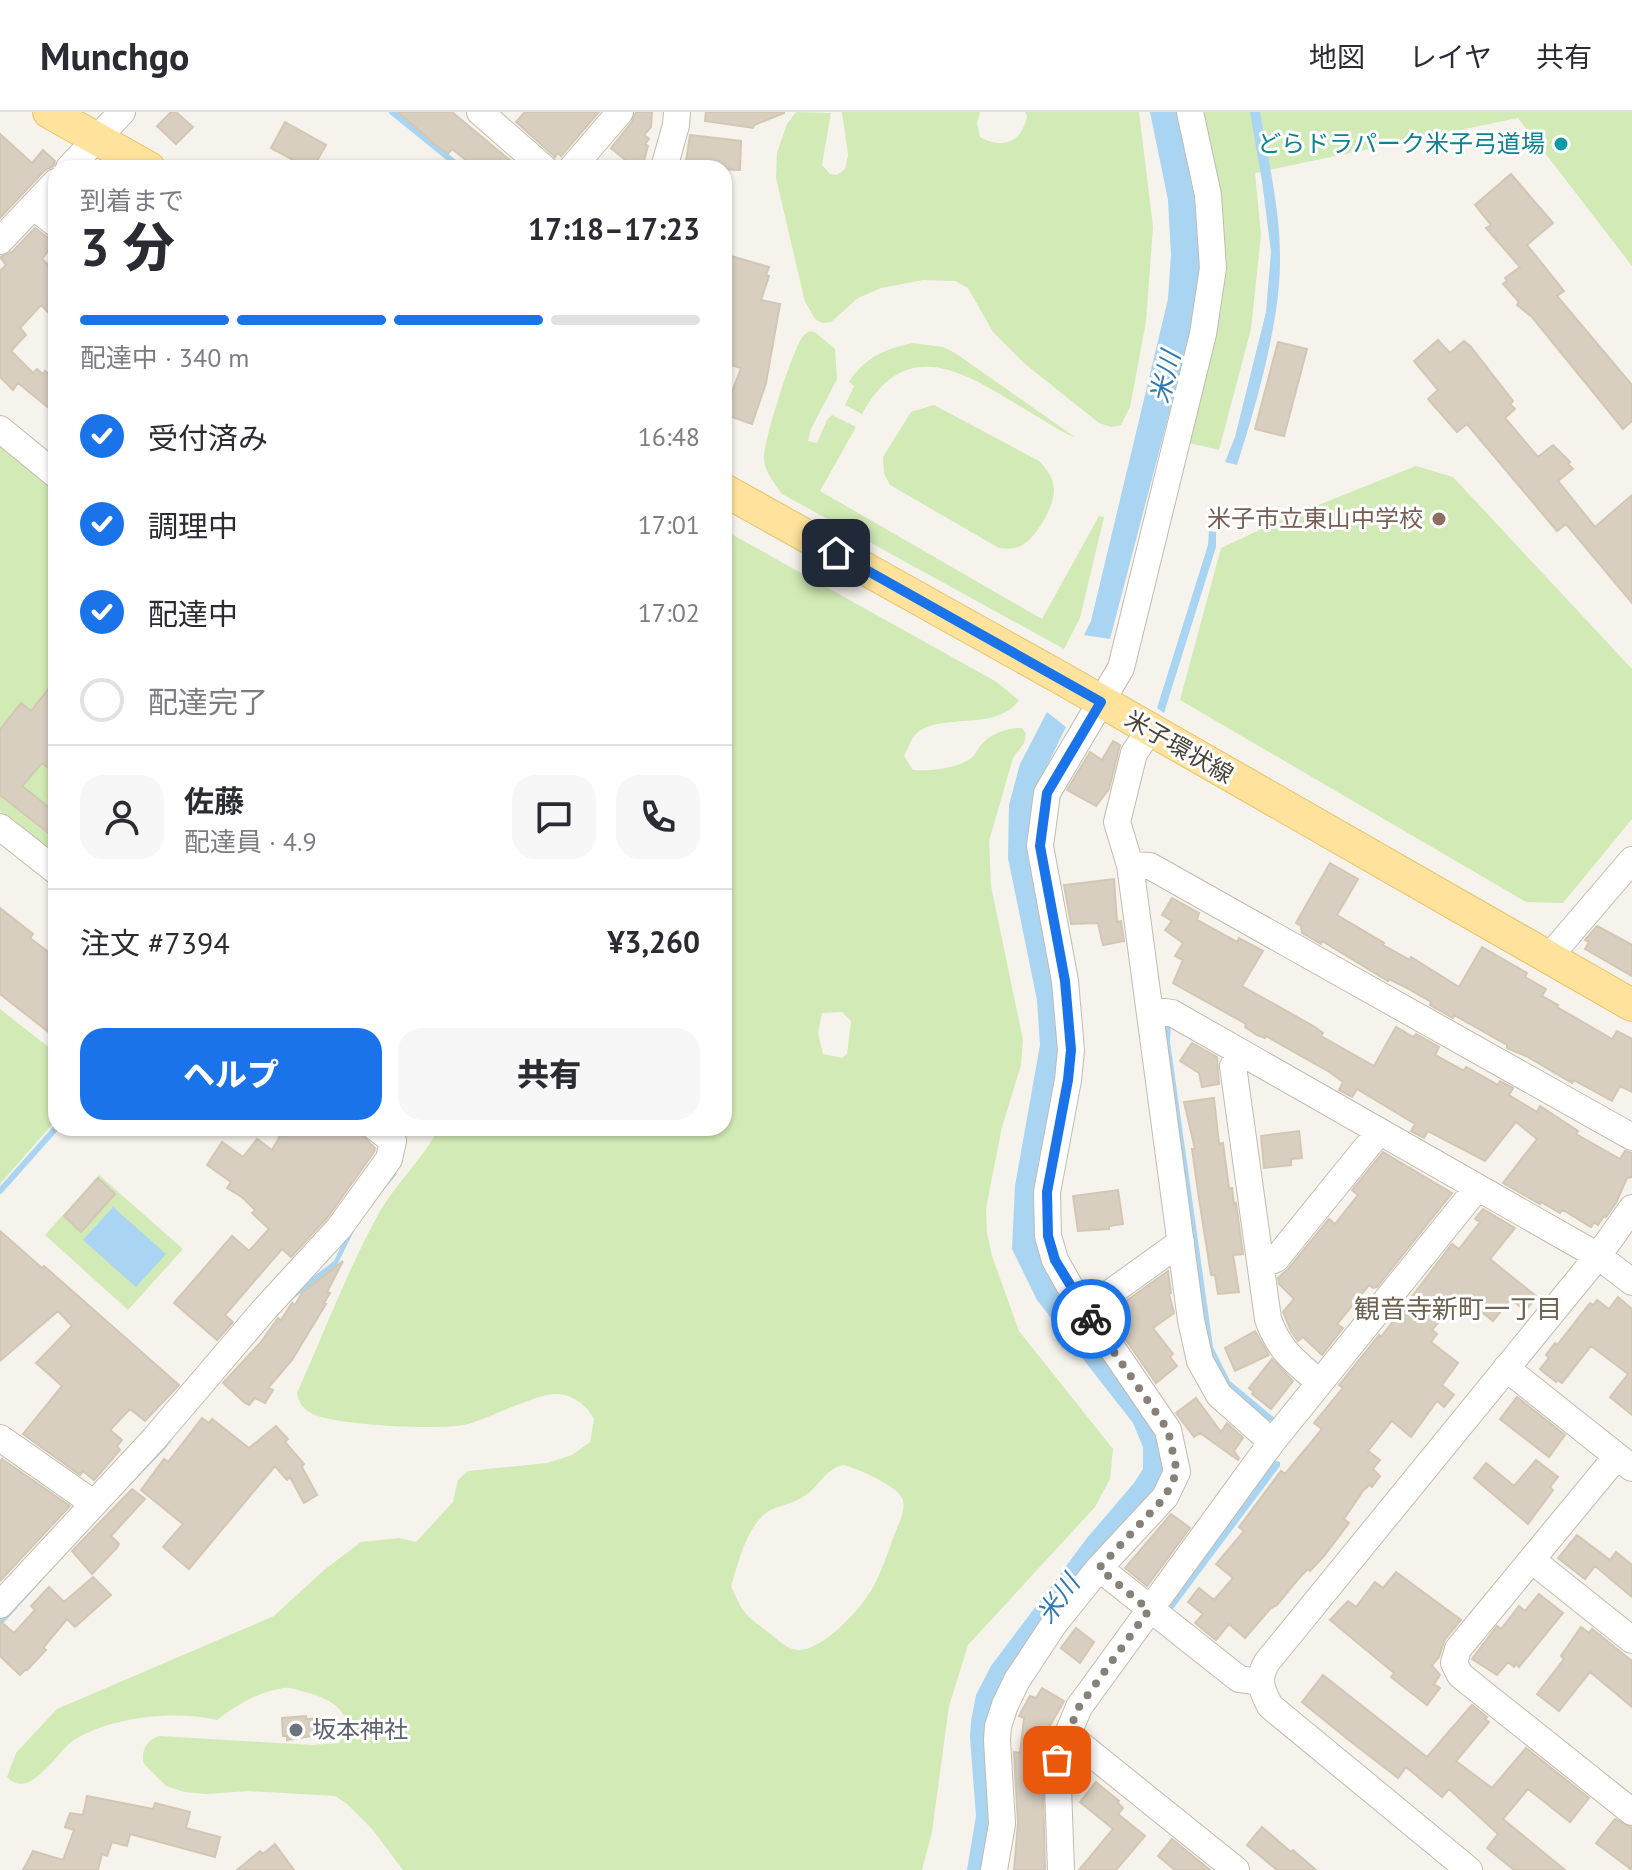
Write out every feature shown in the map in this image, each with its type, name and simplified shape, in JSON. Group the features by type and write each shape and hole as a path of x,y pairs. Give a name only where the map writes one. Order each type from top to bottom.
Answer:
{"main road":[{"path":"49,112 135,160"},
{"name":"米子環状線","path":"732,494 1632,1005"}],"street":[{"path":"77,160 122,112"},
{"path":"480,112 535,160"},
{"path":"579,160 620,112"},
{"path":"666,160 677,112"},
{"path":"994,1870 1002,1824 997,1740 1005,1705 1036,1649 1099,1568 1165,1497 1177,1472 1168,1430 1085,1311 1055,1260 1048,1236 1047,1192 1071,1050 1065,981 1040,846 1047,793 1121,668 1203,334 1213,268 1208,195 1190,112"},
{"path":"0,241 48,190"},
{"path":"33,206 48,218"},
{"path":"0,429 48,468"},
{"path":"1150,730 1134,753 1117,822 1130,865 1191,1320 1200,1361 1219,1395 1272,1442"},
{"path":"0,827 48,865"},
{"path":"1549,957 1631,861"},
{"path":"1130,865 1150,866 1632,1137"},
{"path":"1150,1010 1172,1013 1598,1256 1632,1282"},
{"path":"1242,1053 1233,1066 1268,1319 1275,1339 1287,1355 1319,1382"},
{"path":"1261,1265 1276,1259 1379,1132"},
{"path":"0,1605 154,1439 339,1228 389,1159 393,1141 386,1136"},
{"path":"1061,1870 1057,1760 1079,1707 1272,1442 1477,1188"},
{"path":"1469,1870 1270,1706 1260,1682 1267,1662 1598,1256 1632,1208"},
{"path":"1085,1311 1181,1242"},
{"path":"1506,1368 1624,1462 1458,1649 1454,1658 1456,1671 1632,1812"},
{"path":"2,1442 93,1503"},
{"path":"1533,1561 1632,1640"},
{"path":"1099,1568 1239,1679 1260,1682"},
{"path":"1067,1734 1236,1870"}],"green space":[{"path":"796,112 831,113 822,165 830,174 837,175 845,169 848,155 842,112 980,112 977,123 980,137 1004,143 1021,132 1027,116 1025,112 1139,112 1153,227 1146,322 1130,407 1121,425 1111,427 1099,423 1025,364 993,332 968,288 955,281 923,280 881,288 858,298 831,322 816,320 805,302 776,178 777,153 787,124"},
{"path":"1199,112 1632,112 1632,266 1518,118 1255,173 1261,235 1251,329 1219,450 1185,442 1212,323"},
{"path":"810,331 835,349 837,379 808,441 817,443 832,415 856,427 820,491 1042,619 1099,516 1104,517 1080,618 1064,649 782,494 766,469 765,451 789,368 800,340"},
{"path":"912,343 943,347 955,353 1075,437 991,389 945,369 922,367 901,372 881,387 862,414 845,405 854,386 849,382 861,367 884,352"},
{"path":"934,405 1039,461 1049,474 1054,489 1052,503 1040,527 1024,544 999,548 890,485 884,473 883,457 911,412"},
{"path":"0,444 48,481 48,849 0,811"},
{"path":"1416,466 1453,477 1632,669 1632,819 1563,903 1526,902 1180,700 1221,548 1281,520"},
{"path":"732,534 995,681 1019,700 997,716 927,727 917,733 904,756 913,770 942,769 972,758 985,740 995,734 1022,728 1026,734 1024,743 1013,758 989,841 991,886 1023,1040 1021,1065 1002,1127 986,1208 987,1233 1019,1331 1113,1449 1110,1479 1095,1507 968,1645 949,1706 932,1832 922,1870 403,1870 372,1829 335,1796 248,1791 184,1792 166,1786 144,1764 146,1747 159,1736 312,1745 339,1743 346,1723 338,1708 321,1697 290,1688 256,1696 217,1720 163,1716 106,1726 74,1740 34,1779 16,1783 7,1777 16,1753 57,1709 274,1616 324,1570 361,1542 399,1538 416,1542 453,1502 458,1480 468,1471 547,1463 572,1455 590,1442 594,1419 578,1401 561,1394 536,1398 468,1424 436,1427 327,1419 308,1411 299,1400 297,1393 367,1235 386,1202 434,1136 732,1136","holes":["842,1012 851,1021 847,1054 842,1058 823,1054 818,1033 822,1013","844,1465 898,1493 904,1506 902,1516 879,1575 859,1607 830,1636 809,1648 795,1650 782,1644 749,1617 731,1586 744,1547 753,1528 770,1510 806,1495 827,1473 838,1467"]},
{"path":"0,1009 48,1047 48,1129 0,1184"},
{"path":"99,1175 183,1249 128,1310 45,1235"}],"water":[{"name":"米川","path":"1150,112 1177,112 1198,216 1200,263 1192,326 1110,639 1084,635 1091,621 1168,299 1171,255 1168,200"},
{"path":"1250,112 1260,112 1278,220 1280,257 1272,335 1237,465 1225,462 1235,437 1266,312 1271,252"},
{"path":"1209,531 1216,532 1216,547 1164,713 1157,708 1208,545"},
{"name":"米川","path":"1047,712 1066,727 1041,778 1065,1032 1036,1214 1169,1450 1160,1484 1007,1685 990,1870 967,1870 976,1816 970,1738 976,1695 991,1666 1143,1469 1143,1447 1133,1423 1037,1300 1012,1249 1015,1186 1040,1045 1037,1000 1008,858 1009,805 1020,764"},
{"path":"1171,1022 1170,1042 1213,1347 1230,1381 1277,1420 1269,1421 1225,1385 1207,1349 1162,1028"},
{"path":"393,1171 397,1174 361,1217 337,1265 280,1309 166,1448 0,1627 0,1620 285,1298 334,1261 356,1215"},
{"path":"113,1207 166,1254 136,1287 83,1240"},
{"path":"1275,1461 1280,1462 1280,1466 1170,1613 1169,1603"}],"building":[{"path":"171,112 176,112 193,127 176,144 157,126"},
{"path":"398,112 452,112 510,160 466,160 452,149 448,154"},
{"path":"525,112 599,112 561,156 558,153 555,157 516,122"},
{"path":"636,112 652,112 651,127 644,135 649,139 645,144 648,146 644,160 625,160 611,148 632,122"},
{"path":"706,112 784,113 753,128 705,121"},
{"path":"285,122 326,145 318,160 293,160 271,148"},
{"path":"0,134 32,163 43,150 54,160 48,160 48,169 0,218"},
{"path":"690,135 741,141 740,170 732,170 732,160 686,160"},
{"path":"1511,174 1553,223 1527,245 1564,291 1557,296 1632,385 1632,421 1623,429 1532,317 1517,305 1519,302 1503,284 1507,281 1505,278 1520,267 1486,228 1491,225 1475,205"},
{"path":"35,228 48,237 48,251 42,259 48,265 48,312 41,305 20,328 26,335 11,351 33,373 37,369 48,373 48,407 18,383 13,390 0,377 0,271 6,265 0,257 12,252"},
{"path":"732,256 769,267 761,300 780,304 766,383 752,424 732,417 732,392 741,368 732,365"},
{"path":"1438,340 1450,353 1464,341 1471,347 1513,401 1510,404 1515,409 1505,418 1538,457 1553,445 1570,462 1568,464 1573,469 1558,481 1595,527 1632,495 1632,603 1566,524 1557,531 1467,424 1457,432 1428,399 1438,390 1414,361"},
{"path":"1278,342 1307,349 1284,436 1255,429"},
{"path":"48,689 48,768 42,763 22,786 48,807 48,833 0,795 0,730 21,703 31,711"},
{"path":"1113,741 1120,745 1109,789 1096,806 1067,790 1090,752 1102,760"},
{"path":"1330,863 1358,879 1337,915 1383,945 1410,960 1411,957 1459,987 1482,947 1527,973 1525,977 1546,989 1542,996 1557,1007 1612,1039 1617,1031 1632,1039 1632,1092 1620,1086 1612,1101 1574,1080 1572,1083 1454,1015 1453,1018 1430,1005 1431,1002 1407,988 1388,981 1322,941 1321,944 1302,933 1301,926 1296,923"},
{"path":"1114,879 1117,922 1121,921 1124,941 1103,945 1098,923 1071,924 1064,885"},
{"path":"1172,898 1199,913 1197,920 1237,942 1239,938 1263,951 1242,986 1315,1027 1323,1033 1321,1036 1374,1066 1396,1027 1439,1047 1435,1055 1464,1071 1466,1067 1498,1085 1500,1081 1513,1088 1509,1095 1537,1112 1540,1106 1578,1131 1576,1134 1620,1159 1625,1151 1632,1153 1632,1177 1627,1178 1616,1203 1598,1225 1594,1222 1591,1227 1563,1210 1560,1213 1540,1204 1503,1183 1537,1139 1516,1122 1485,1161 1428,1131 1424,1138 1411,1131 1415,1124 1357,1089 1352,1097 1339,1090 1343,1082 1331,1073 1266,1036 1257,1035 1245,1027 1246,1024 1173,983 1183,960 1175,956 1183,943 1165,930 1172,921 1162,915"},
{"path":"0,908 33,934 30,938 48,952 48,1032 0,994"},
{"path":"1597,926 1632,945 1632,976 1585,949 1589,942 1585,940"},
{"path":"1192,1043 1217,1057 1219,1084 1202,1087 1199,1073 1180,1061"},
{"path":"1214,1098 1219,1144 1223,1143 1243,1254 1233,1255 1239,1292 1218,1294 1215,1275 1211,1275 1192,1149 1195,1149 1184,1102"},
{"path":"1299,1131 1302,1158 1291,1159 1291,1165 1264,1168 1261,1136"},
{"path":"280,1136 363,1136 375,1148 327,1218 291,1257 282,1249 225,1315 233,1322 217,1340 174,1303 232,1236 249,1251 269,1229 252,1213 255,1210 243,1198 227,1188 231,1182 207,1165 222,1142 243,1157 257,1139 272,1150"},
{"path":"1383,1152 1452,1193 1377,1287 1369,1285 1337,1324 1343,1328 1322,1355 1303,1337 1298,1341 1291,1331 1283,1312 1294,1299 1279,1284 1278,1278 1329,1219 1335,1224 1358,1195 1352,1190"},
{"path":"98,1178 115,1194 81,1232 64,1216"},
{"path":"1118,1190 1123,1224 1109,1226 1109,1229 1078,1231 1073,1196"},
{"path":"1483,1209 1515,1228 1490,1259 1537,1297 1525,1311 1511,1299 1493,1321 1461,1295 1432,1330 1437,1334 1431,1342 1458,1363 1442,1385 1454,1395 1444,1407 1437,1401 1411,1437 1392,1421 1368,1451 1380,1460 1373,1469 1380,1476 1372,1487 1369,1485 1363,1491 1344,1519 1349,1523 1324,1556 1299,1578 1245,1638 1229,1624 1216,1640 1195,1623 1203,1614 1188,1602 1199,1588 1214,1600 1233,1578 1216,1564 1244,1531 1239,1527 1281,1471 1285,1474 1322,1429 1314,1423 1343,1388 1339,1385 1379,1335 1381,1337 1452,1244 1459,1249 1480,1222 1475,1219"},
{"path":"0,1231 179,1385 145,1421 130,1409 110,1430 122,1440 117,1446 120,1450 94,1480 83,1471 80,1475 23,1434 62,1386 36,1363 72,1326 58,1311 0,1361"},
{"path":"343,1261 327,1292 330,1293 326,1304 292,1360 268,1388 273,1390 265,1403 255,1398 249,1405 245,1403 223,1383 261,1342 278,1318 281,1320 292,1303 295,1305 302,1293"},
{"path":"1168,1271 1174,1313 1153,1328 1173,1354 1170,1357 1177,1366 1156,1383 1108,1314"},
{"path":"1618,1297 1632,1309 1632,1415 1610,1397 1628,1374 1591,1346 1562,1383 1540,1369 1555,1343 1557,1345 1590,1303 1593,1305 1597,1300 1609,1309"},
{"path":"1255,1331 1269,1355 1235,1371 1225,1348"},
{"path":"1272,1359 1293,1381 1271,1409 1249,1388"},
{"path":"1517,1397 1565,1435 1549,1457 1500,1419"},
{"path":"1196,1398 1221,1432 1227,1423 1243,1438 1234,1451 1238,1460 1200,1433 1194,1437 1176,1413"},
{"path":"202,1418 209,1423 212,1419 249,1448 276,1426 304,1464 302,1467 317,1495 304,1503 290,1477 287,1480 275,1466 189,1569 163,1547 183,1524 141,1490 164,1459 168,1462"},
{"path":"2,1459 70,1506 0,1581 0,1462"},
{"path":"1536,1460 1558,1477 1550,1487 1553,1490 1528,1524 1474,1478 1486,1463 1514,1486"},
{"path":"132,1489 145,1499 111,1536 119,1544 92,1574 72,1551"},
{"path":"1171,1514 1190,1528 1147,1586 1125,1568"},
{"path":"1577,1535 1610,1560 1616,1552 1632,1565 1632,1597 1595,1566 1585,1579 1558,1558"},
{"path":"1396,1572 1461,1620 1445,1639 1439,1657 1432,1665 1440,1675 1434,1684 1440,1688 1427,1705 1391,1677 1394,1673 1330,1620 1348,1601 1356,1607 1375,1582 1383,1588"},
{"path":"93,1577 111,1595 75,1627 67,1619 43,1648 46,1650 20,1675 0,1656 0,1621 14,1633 35,1610 31,1606 49,1587 64,1602"},
{"path":"1539,1594 1563,1613 1519,1667 1508,1662 1497,1675 1472,1659 1497,1626 1501,1629 1519,1606 1525,1611"},
{"path":"1581,1627 1589,1633 1592,1629 1632,1661 1632,1707 1590,1672 1559,1711 1537,1694 1564,1659 1561,1656"},
{"path":"1076,1628 1094,1642 1080,1663 1061,1648"},
{"path":"1323,1675 1427,1757 1472,1705 1489,1722 1456,1761 1492,1788 1526,1748 1589,1798 1570,1822 1528,1789 1503,1819 1565,1870 1514,1870 1487,1848 1498,1834 1449,1789 1442,1797 1406,1767 1398,1778 1345,1737 1302,1702"},
{"path":"1042,1688 1064,1701 1033,1755 1042,1756 1045,1870 1014,1870 1018,1823 1014,1752 1020,1753 1024,1718 1019,1716 1030,1696 1036,1698"},
{"path":"306,1716 306,1719 324,1718 324,1734 287,1740 287,1736 283,1736 282,1718"},
{"path":"1096,1782 1119,1801 1123,1808 1118,1814 1145,1836 1116,1870 1079,1870 1113,1829 1080,1802"},
{"path":"87,1796 153,1809 155,1803 190,1812 186,1828 220,1837 215,1857 130,1834 127,1846 112,1842 107,1856 102,1854 98,1870 23,1870 33,1851 63,1860 74,1830 65,1827 70,1813 83,1815"},
{"path":"1615,1819 1632,1828 1632,1870 1596,1843"},
{"path":"1262,1827 1316,1870 1277,1870 1247,1845"},
{"path":"1172,1839 1210,1870 1175,1870 1158,1856"},
{"path":"275,1844 294,1870 237,1870 260,1851 263,1854"}],"waterway":[{"path":"392,112 451,160"},
{"path":"0,1191 49,1136"}],"way so far":[{"path":"1057,1760 1079,1707 1149,1610 1099,1568 1165,1497 1177,1472 1168,1430 1091,1319"}],"place":[{"name":"どらドラパーク米子弓道場","path":"1561,144"},
{"name":"米子市立東山中学校","path":"1439,519"},
{"name":"坂本神社","path":"296,1730"}],"district":[{"name":"観音寺新町一丁目","path":"1458,1309"}],"route":[{"path":"836,553 1101,702 1047,793 1040,846 1065,981 1071,1050 1047,1192 1048,1236 1055,1260 1091,1319"}]}
